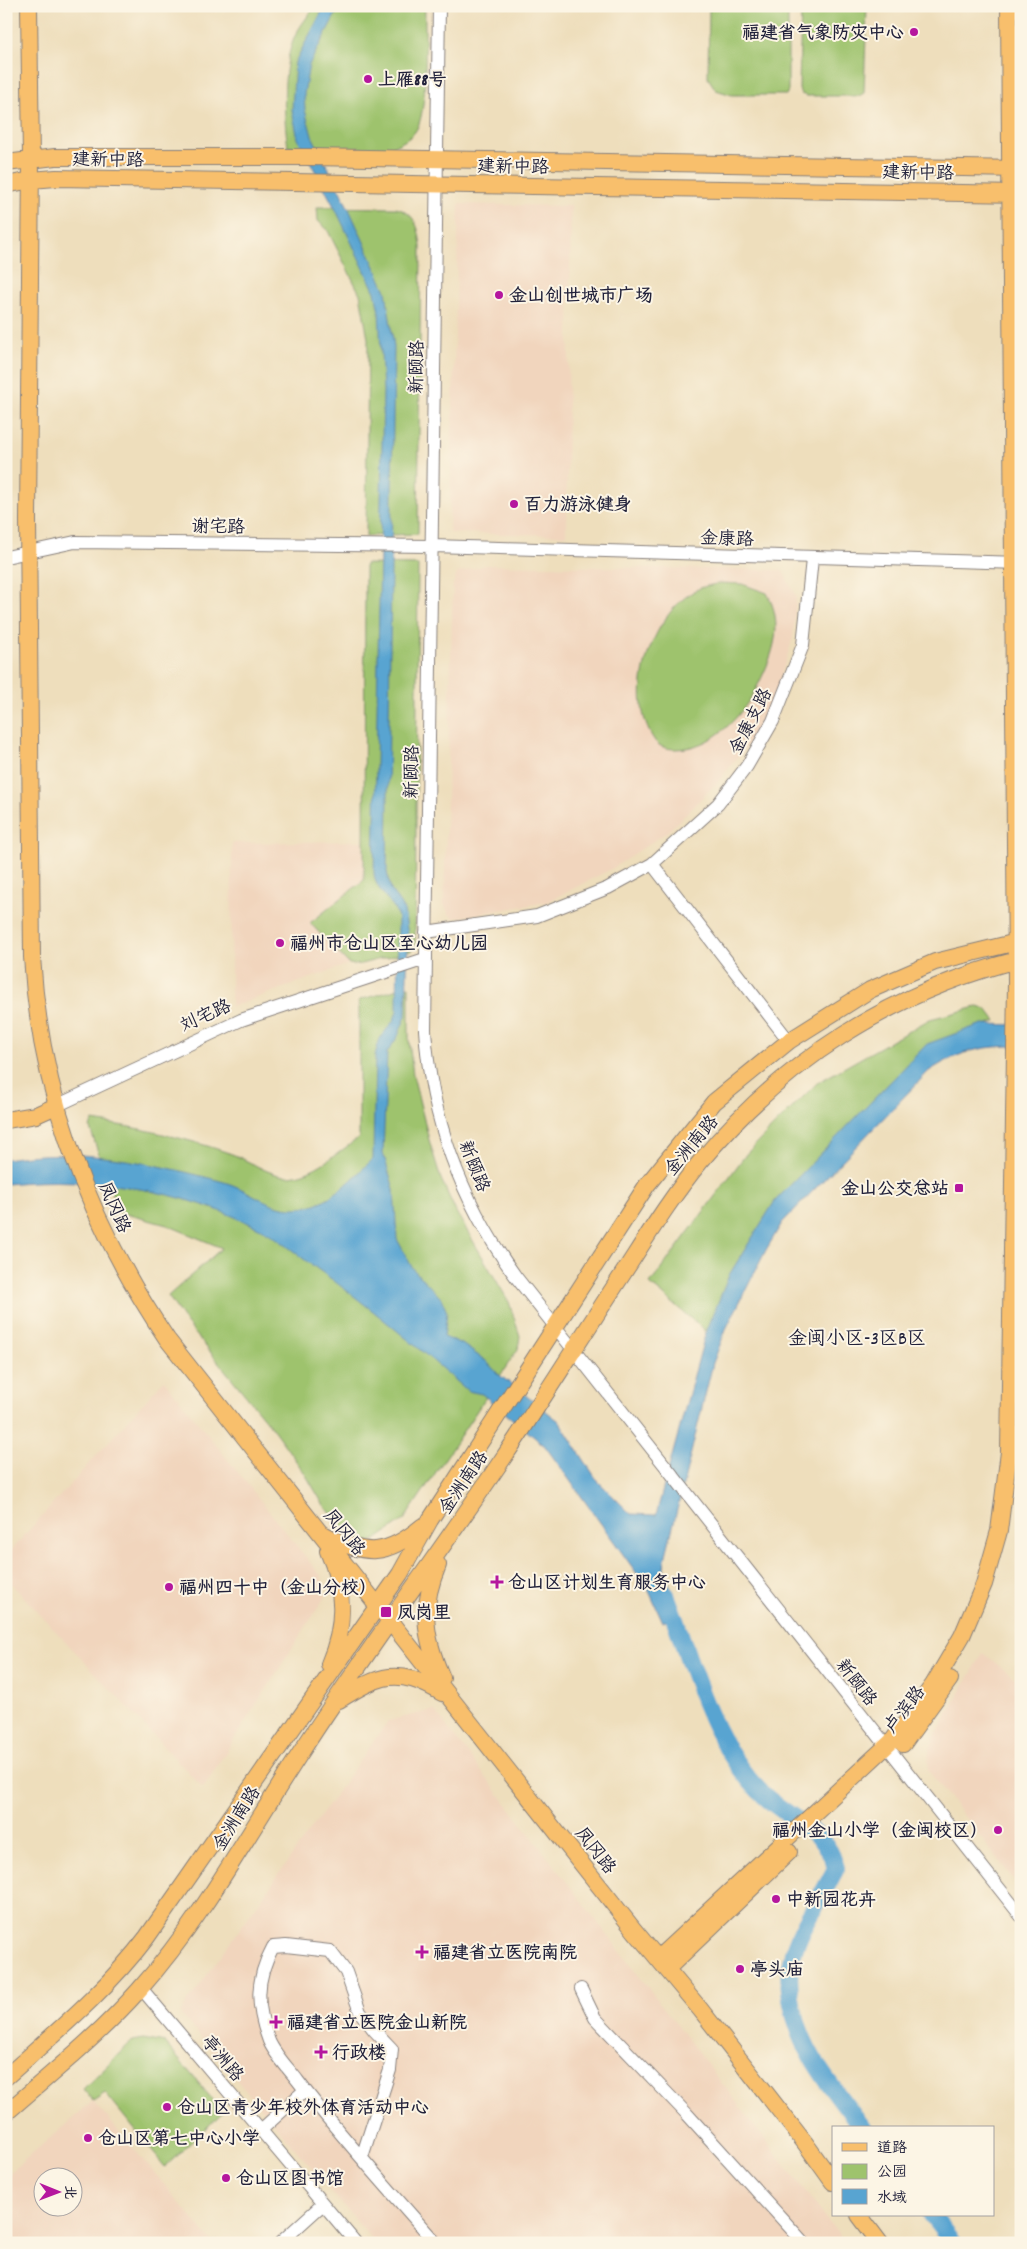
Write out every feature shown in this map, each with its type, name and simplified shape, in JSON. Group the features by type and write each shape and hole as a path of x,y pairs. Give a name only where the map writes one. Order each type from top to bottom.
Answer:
{"main road":[{"name":"凤冈路","path":"29,6 31,180 28,551 32,957 41,1036 56,1106 71,1152 84,1186 123,1270 167,1339 805,2143 832,2181"},
{"name":"卢滨路","path":"663,1964 929,1711 952,1677 991,1596 1008,1541 1016,1495 1017,1156 1015,1018 1018,960 1016,169 1009,6"},
{"path":"1020,6 1021,48"},
{"name":"建新中路","path":"6,163 31,159 308,157 1016,169"},
{"name":"建新中路","path":"6,186 31,180 56,178 1016,194"},
{"name":"金洲南路","path":"6,2077 76,2014 138,1950 400,1574 430,1520 647,1185 685,1135 714,1102 789,1041 848,1003 895,978 935,962 1018,941"},
{"name":"金洲南路","path":"6,2113 99,2031 141,1988 169,1955 225,1873 332,1704 447,1542 661,1215 698,1164 733,1125 772,1089 842,1036 882,1010 933,987 1018,960"},
{"name":"刘宅路","path":"6,1120 36,1115 56,1106"},
{"path":"320,1532 341,1544 375,1550 389,1548 404,1542 430,1520"},
{"path":"320,1532 339,1580 343,1613 334,1653 320,1688"},
{"path":"447,1542 431,1581 425,1614 430,1651 450,1698"},
{"path":"332,1704 373,1681 394,1676 422,1682 450,1698"},
{"path":"860,2216 880,2243"}],"street":[{"name":"新颐路","path":"439,6 425,1030 429,1073 440,1125 451,1159 472,1206 502,1259 665,1468 1021,1916"},
{"name":"谢宅路","path":"6,557 75,542 432,546"},
{"name":"金康路","path":"432,546 812,559 1018,563"},
{"name":"金康支路","path":"426,932 537,916 608,888 652,864 718,804 747,766 773,720 803,644 812,559"},
{"path":"652,864 789,1041"},
{"name":"刘宅路","path":"56,1106 234,1024 425,959"},
{"path":"362,2157 390,2070 392,2049 360,2012 346,1972 330,1951 286,1946 273,1947 261,1973 259,1989 261,2013 270,2044 305,2090 362,2157 436,2243"},
{"name":"亭洲路","path":"141,1988 356,2243"},
{"path":"581,1989 595,2018 687,2114 804,2243"},
{"path":"261,2130 305,2090"},
{"path":"280,2243 323,2204"}],"shaded area":[{"path":"459,204 571,206 566,535 449,533"},
{"path":"486,565 782,570 796,596 793,637 777,689 759,730 717,783 667,832 613,868 547,902 454,918 449,914 444,904 453,585 457,573"},
{"name":"福州市仓山区至心幼儿园","path":"365,841 364,880 310,923 349,964 231,1007 232,843"},
{"name":"福州四十中（金山分校）","path":"164,1380 321,1576 326,1595 203,1788 6,1578 6,1556"},
{"name":"福州金山小学（金闽校区）","path":"983,1653 1021,1683 1021,1889 928,1770 929,1751 935,1736"},
{"name":"福建省立医院南院","path":"434,1710 845,2243 375,2243 180,2013 388,1721"},
{"name":"仓山区第七中心小学","path":"93,2101 213,2243 6,2243 6,2176"}],"green space":[{"path":"315,6 425,6 425,73 422,110 419,124 414,133 407,139 384,149 288,147 284,104 288,58 297,32"},
{"path":"709,6 788,6 788,91 786,95 732,95 716,90 708,78"},
{"path":"801,6 867,6 864,93 859,96 807,96 801,94 799,89"},
{"path":"317,207 396,208 403,210 412,218 419,234 421,247 418,534 366,536 368,339 360,294 327,229 318,221"},
{"path":"365,564 418,565 415,944 411,951 357,965 349,964 310,923 364,880"},
{"path":"720,583 742,584 767,593 775,616 776,627 773,650 752,695 725,728 714,737 689,748 669,749 655,741 646,723 642,702 642,680 647,658 655,636 667,617 681,601 698,589"},
{"path":"409,986 409,1040 413,1075 441,1179 456,1212 509,1302 520,1336 518,1349 404,1520 370,1542 357,1539 344,1529 323,1504 304,1472 273,1429 185,1321 168,1296 222,1248 167,1225 118,1212 90,1128 92,1121 126,1126 179,1138 229,1153 280,1175 296,1175 315,1168 359,1138 359,1000"},
{"path":"977,1007 987,1009 996,1021 928,1046 828,1152 708,1333 650,1284 747,1153 817,1083 930,1019"},
{"name":"仓山区青少年校外体育活动中心","path":"143,2039 165,2043 223,2112 165,2167 105,2093 93,2101 83,2089 132,2041"}],"water":[{"path":"325,6 340,6 309,65 304,94 305,110 312,136 349,209 386,291 394,347 387,872 391,890 404,910 408,935 406,1016 398,1036 387,1053 383,1153 394,1189 397,1239 413,1269 441,1298 447,1312 444,1337 462,1344 486,1361 498,1374 559,1421 597,1480 631,1514 656,1515 705,1335 729,1275 775,1201 927,1044 982,1024 1021,1025 1021,1046 983,1048 952,1058 929,1071 782,1223 766,1250 726,1329 713,1363 665,1559 664,1569 680,1615 663,1622 648,1589 545,1446 482,1394 468,1391 372,1310 276,1238 233,1216 170,1195 105,1184 39,1182 6,1184 6,1159 33,1155 61,1154 116,1158 224,1182 275,1205 294,1208 306,1207 328,1198 347,1184 373,1159 375,1055 380,1038 394,1020 397,1011 398,917 378,886 374,874 383,391 379,312 375,292 336,210 298,139 292,110 295,62"}],"waterway":[{"path":"666,1595 705,1704 731,1755 748,1778 768,1799 818,1836 832,1856 836,1868 799,1936 795,1948 790,1968 790,1991 799,2030 807,2048 827,2081 861,2126"},
{"path":"932,2216 953,2243"}],"place":[{"name":"福建省气象防灾中心","path":"914,32"},
{"name":"上雁88号","path":"368,79"},
{"name":"金山创世城市广场","path":"499,295"},
{"name":"百力游泳健身","path":"514,504"},
{"name":"福州市仓山区至心幼儿园","path":"280,943"},
{"name":"金山公交总站","path":"959,1188"},
{"name":"仓山区计划生育服务中心","path":"497,1582"},
{"name":"福州四十中（金山分校）","path":"169,1587"},
{"name":"凤岗里","path":"386,1612"},
{"name":"福州金山小学（金闽校区）","path":"998,1830"},
{"name":"中新园花卉","path":"776,1899"},
{"name":"福建省立医院南院","path":"422,1952"},
{"name":"亭头庙","path":"740,1969"},
{"name":"福建省立医院金山新院","path":"276,2022"},
{"name":"行政楼","path":"321,2052"},
{"name":"仓山区青少年校外体育活动中心","path":"167,2107"},
{"name":"仓山区第七中心小学","path":"88,2138"},
{"name":"仓山区图书馆","path":"226,2178"}],"district":[{"name":"金闽小区-3区B区","path":"857,1337"}]}
